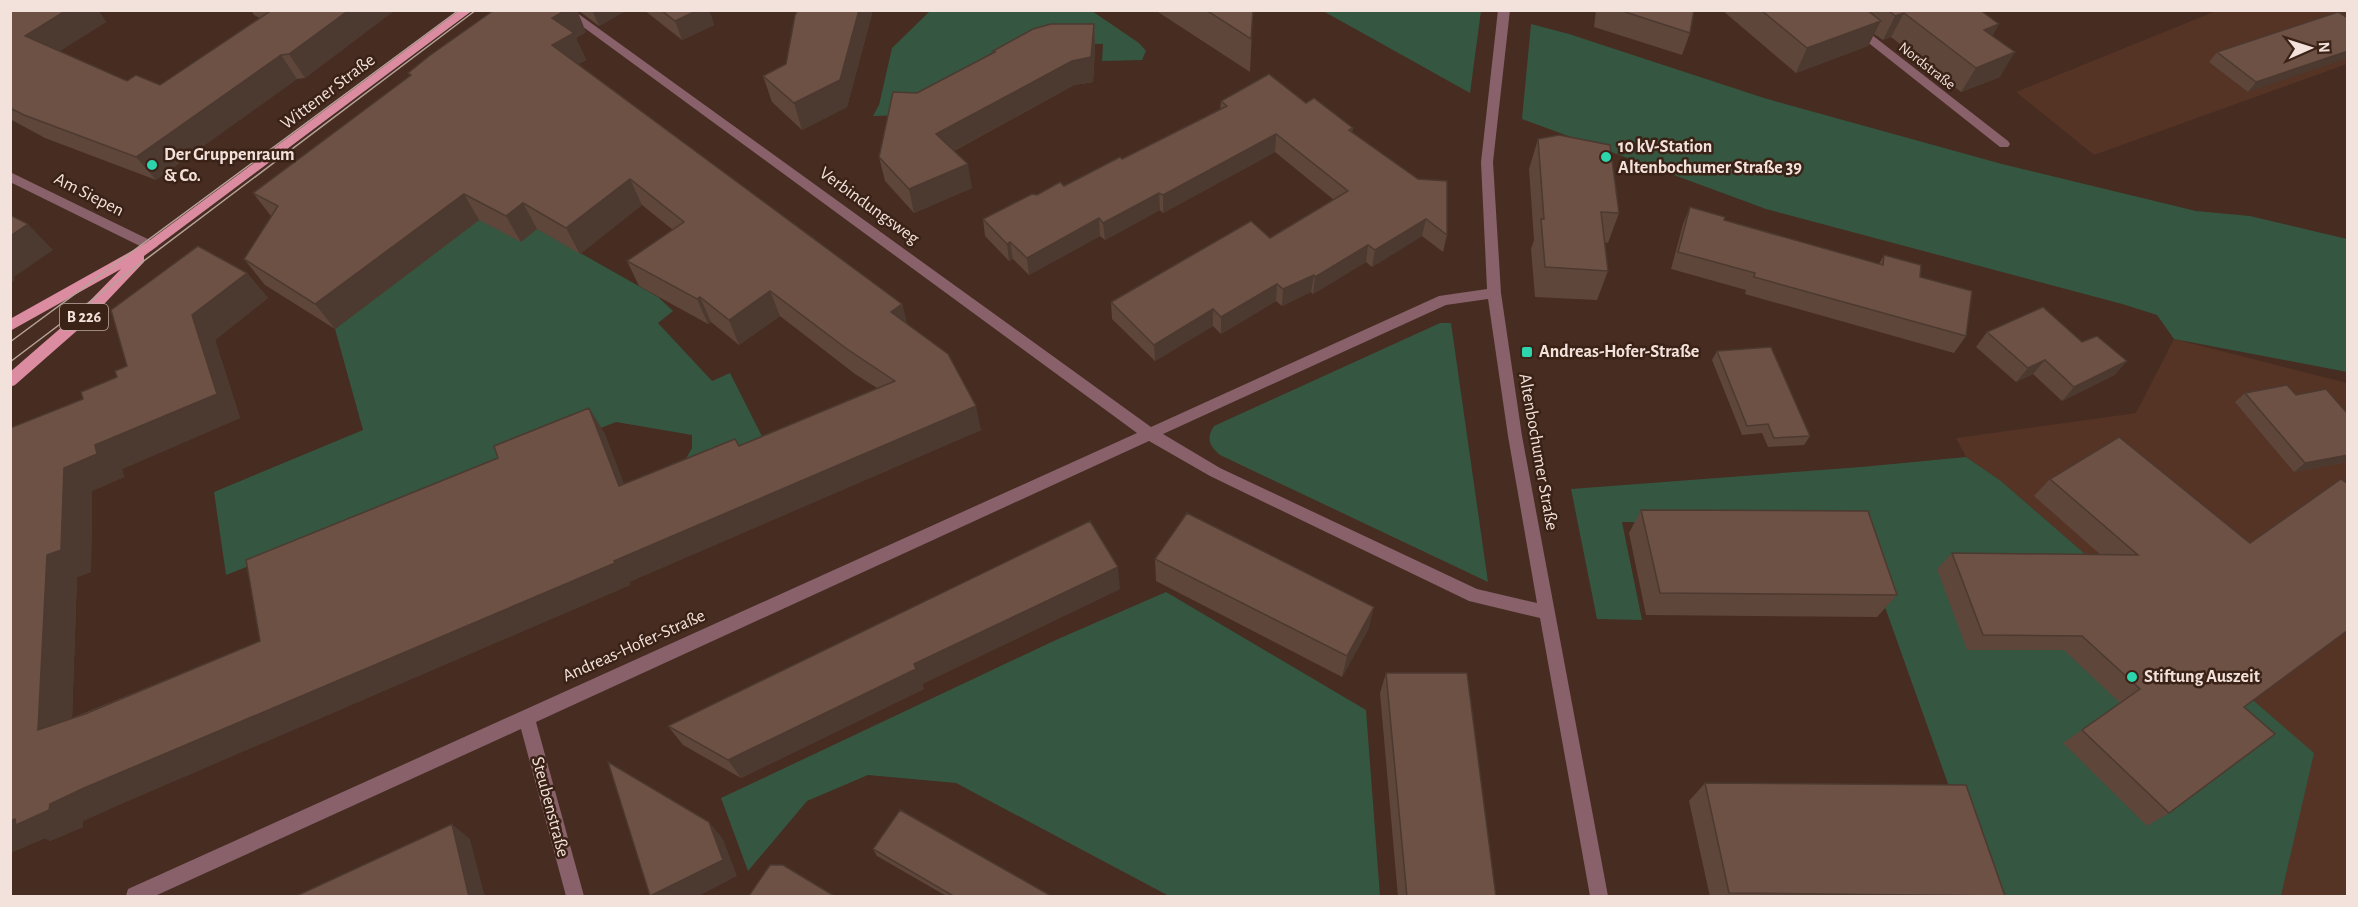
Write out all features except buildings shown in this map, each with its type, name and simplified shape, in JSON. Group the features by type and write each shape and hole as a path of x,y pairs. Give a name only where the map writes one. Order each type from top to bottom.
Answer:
{"main road":[{"name":"Wittener Straße","path":"10,326 151,246 468,10"},
{"name":"Wittener Straße","path":"10,381 83,317 151,246"}],"street":[{"name":"Verbindungsweg","path":"565,10 985,312 1150,434"},
{"name":"Nordstraße","path":"1832,10 2004,144"},
{"name":"Altenbochumer Straße","path":"1504,11 1488,162 1494,293 1515,436 1599,897"},
{"name":"Am Siepen","path":"10,176 151,246"},
{"name":"Andreas-Hofer-Straße","path":"135,897 1444,300 1494,293"},
{"path":"1150,434 1215,472 1475,596 1547,612"},
{"name":"Steubenstraße","path":"526,717 574,897"}],"shaded area":[{"path":"2216,11 2347,11 2347,64 2094,155 2016,92"},
{"path":"2174,339 2347,383 2347,896 2281,896 2313,753 2001,481 1966,457 1956,438 2136,413"}],"green space":[{"path":"930,11 1092,11 1139,43 1146,51 1142,60 1102,61 1103,44 1064,43 916,115 873,116 879,105 892,48"},
{"path":"1323,11 1481,11 1470,93"},
{"path":"1531,24 1569,34 1764,98 2002,164 2196,211 2250,216 2347,239 2347,372 2174,339 2157,315 1766,209 1522,119"},
{"path":"479,220 538,229 658,297 673,311 658,323 712,381 730,373 770,452 666,494 692,448 692,435 616,422 226,575 214,492 363,430 335,329"},
{"path":"1440,323 1451,323 1488,582 1220,455 1213,448 1209,438 1214,426"},
{"path":"1966,457 2001,481 2314,753 2281,896 1988,896 1855,523 1622,522 1642,620 1597,619 1571,489"},
{"path":"1166,592 1366,710 1380,896 1169,896 956,783 868,775 807,801 748,871 721,798 1058,639"}],"tram line":[{"path":"10,342 459,10"},
{"path":"10,362 476,10"}],"place":[{"name":"10 kV-Station Altenbochumer Straße 39","path":"1606,157"},
{"name":"Der Gruppenraum & Co.","path":"152,165"},
{"name":"Andreas-Hofer-Straße","path":"1527,352"},
{"name":"Stiftung Auszeit","path":"2132,677"}]}
